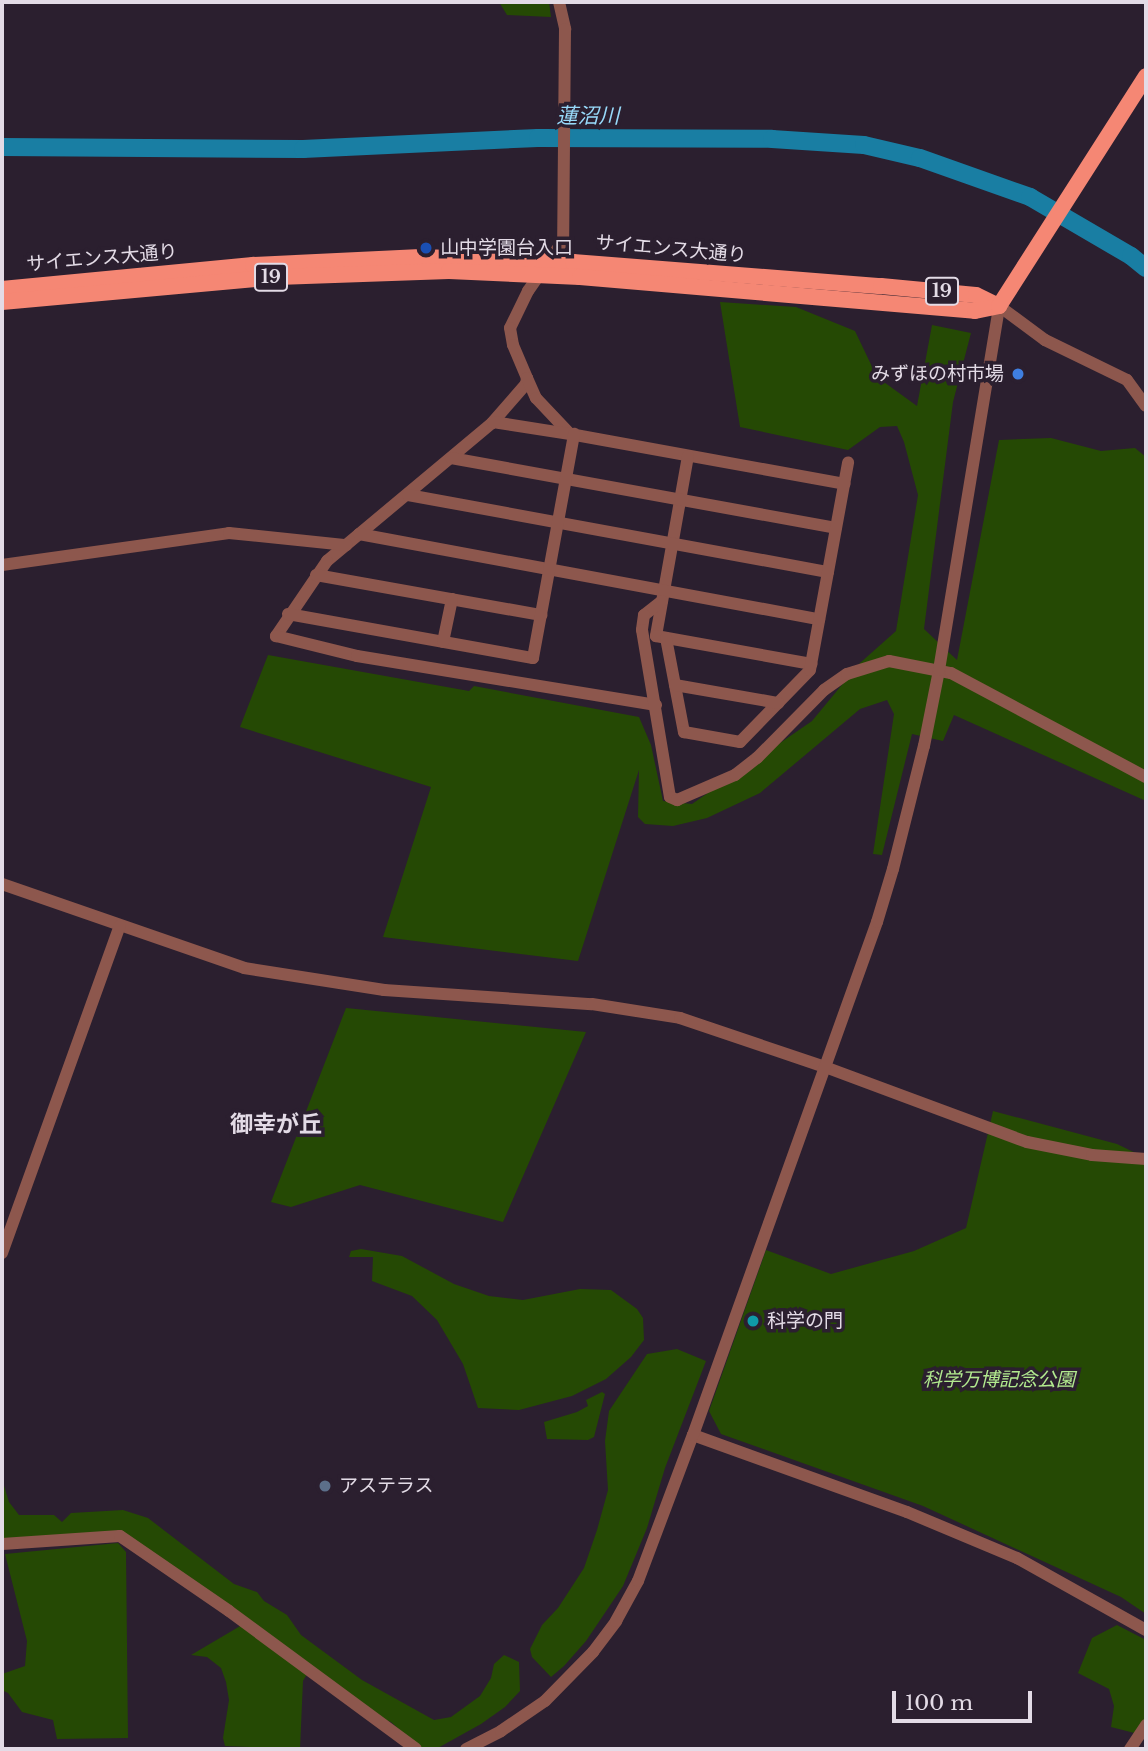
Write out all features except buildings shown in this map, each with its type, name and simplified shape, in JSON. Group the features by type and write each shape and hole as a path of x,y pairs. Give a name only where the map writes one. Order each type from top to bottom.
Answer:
{"main road":[{"path":"999,306 1146,76"},
{"name":"サイエンス大通り","path":"2,289 253,265 421,257 552,261 976,295 999,306"},
{"name":"サイエンス大通り","path":"2,302 366,272 542,274 975,311 999,306"}],"street":[{"path":"559,2 565,29 564,241 528,291 510,328 513,345 536,398 572,434"},
{"path":"466,1749 501,1731 545,1701 593,1652 616,1621 638,1581 693,1435 893,869 924,746 939,670 999,306 1045,340 1127,380 1146,406"},
{"path":"527,378 526,384 493,422 327,561 288,614 276,636 357,656 656,705"},
{"path":"493,422 844,484"},
{"path":"288,614 533,658 572,434"},
{"path":"688,456 656,636 811,664"},
{"path":"451,458 836,528"},
{"path":"666,638 684,732 740,742 810,670 848,463"},
{"path":"408,495 828,572"},
{"path":"2,565 229,533 346,545"},
{"path":"359,534 549,569 663,595 820,619"},
{"path":"316,575 541,615"},
{"path":"663,595 644,615 642,623 670,797 677,800 735,775 757,758 824,690 847,674 889,661 951,673 1146,777"},
{"path":"443,642 452,599"},
{"path":"675,685 778,703"},
{"path":"2,884 244,968 384,990 592,1004 680,1018 825,1067 1027,1142 1081,1153 1146,1159"},
{"path":"2,1253 120,926"},
{"path":"693,1435 907,1512 1017,1558 1146,1630"},
{"path":"2,1545 120,1536 229,1611 416,1749"},
{"path":"1130,1749 1146,1726"}],"green space":[{"path":"499,2 549,2 551,17 507,15"},
{"path":"720,302 796,307 855,331 877,377 917,406 932,325 971,333 953,402 924,629 957,660 999,440 1051,438 1101,451 1135,448 1146,457 1146,801 954,715 943,741 912,734 882,855 873,854 894,714 887,700 860,709 760,793 707,818 673,826 645,824 638,817 639,770 578,961 383,937 431,787 240,727 268,655 469,691 474,686 639,717 651,745 663,801 692,804 812,721 860,663 896,631 918,495 897,426 880,427 848,450 740,427"},
{"path":"346,1008 586,1032 503,1222 360,1185 291,1207 271,1202"},
{"name":"科学万博記念公園","path":"993,1111 1117,1144 1146,1158 1146,1614 1121,1597 923,1506 721,1434 709,1411 766,1250 831,1274 914,1251 966,1228"},
{"path":"361,1249 402,1256 454,1284 489,1296 523,1300 580,1289 611,1290 637,1309 643,1318 644,1340 631,1357 606,1379 572,1396 519,1410 478,1408 463,1364 437,1320 412,1296 372,1281 373,1257 349,1257 351,1251"},
{"path":"677,1349 706,1361 665,1468 647,1528 623,1586 586,1641 551,1677 532,1657 530,1649 542,1625 558,1608 584,1568 597,1530 608,1490 605,1441 609,1411 647,1354"},
{"path":"602,1392 605,1394 594,1437 588,1440 547,1439 544,1422 577,1412 588,1406 586,1400"},
{"path":"2,1479 9,1502 19,1515 54,1515 62,1522 71,1513 123,1510 148,1518 234,1584 257,1592 264,1601 287,1615 301,1635 362,1680 434,1720 451,1717 480,1696 491,1678 494,1664 504,1655 519,1662 520,1691 505,1707 481,1724 436,1749 421,1749 391,1722 377,1717 307,1674 303,1681 300,1749 225,1746 223,1738 229,1700 221,1668 207,1657 191,1655 247,1622 122,1534 2,1541"},
{"path":"118,1543 126,1552 128,1738 57,1739 53,1720 22,1712 8,1693 2,1690 2,1674 25,1666 27,1641 5,1554"},
{"path":"1117,1625 1146,1640 1146,1736 1111,1727 1114,1706 1109,1689 1078,1673 1092,1638"}],"waterway":[{"name":"蓮沼川","path":"2,147 303,149 538,138 772,139 864,145 920,158 1030,197 1131,256 1146,268"}],"place":[{"name":"山中学園台入口","path":"426,248"},
{"name":"みずほの村市場","path":"1018,374"},
{"name":"科学の門","path":"753,1321"},
{"name":"アステラス","path":"325,1486"}],"district":[{"name":"御幸が丘","path":"276,1124"}]}
